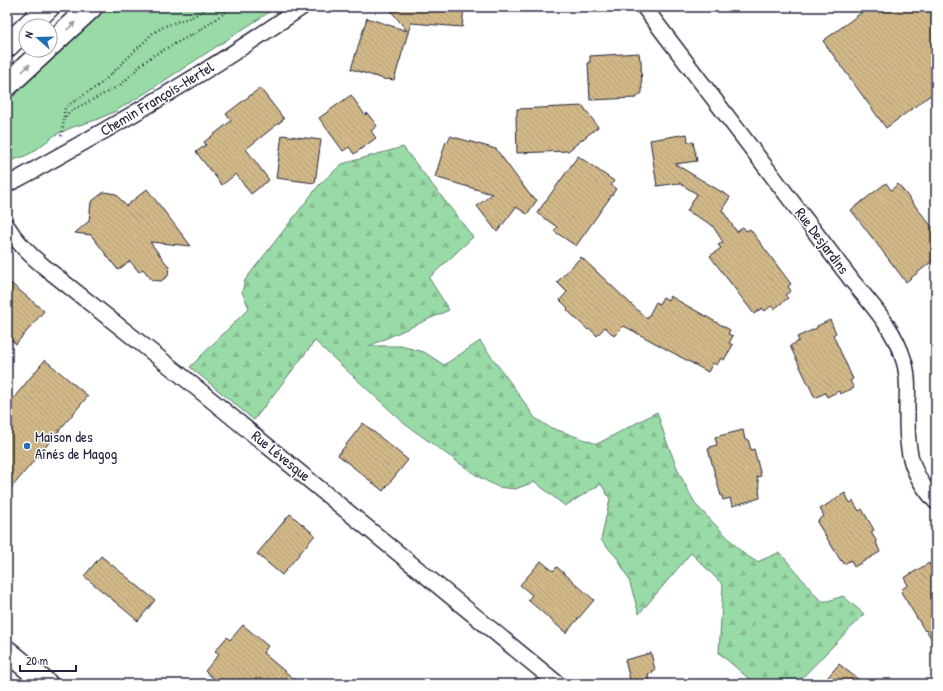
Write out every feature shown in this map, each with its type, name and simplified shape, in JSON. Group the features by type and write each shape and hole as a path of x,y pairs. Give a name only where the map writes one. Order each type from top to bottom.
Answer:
{"main road":[{"path":"36,18 48,7"},
{"path":"58,38 92,7"},
{"path":"7,46 18,36"},
{"path":"7,85 36,58"}],"street":[{"name":"Chemin François-Hertel","path":"7,184 107,129 186,83 302,7"},
{"name":"Rue Desjardins","path":"644,7 853,282 881,316 893,335 904,361 908,386 908,440 910,456 920,481 936,502"},
{"name":"Rue Lévesque","path":"7,226 12,235 33,258 182,376 558,684"},
{"path":"7,651 47,684"}],"path":[{"path":"57,140 61,137 63,132 64,110 67,106 102,83 153,33 165,26 194,16 207,7"},
{"path":"64,117 74,109 119,86 143,63 154,55 197,32 233,7"}],"green space":[{"path":"108,7 277,7 114,112 55,135 33,152 7,162 7,102 54,58 58,58 58,54"},
{"path":"403,147 473,237 429,278 449,310 369,346 401,346 424,352 444,365 480,341 535,418 549,427 597,444 657,412 680,475 696,505 744,554 757,562 778,553 782,555 822,601 828,601 843,596 864,614 800,680 804,684 755,684 719,653 723,585 691,553 639,614 629,580 618,559 601,540 610,499 601,484 565,506 535,482 515,489 498,487 479,477 406,425 315,341 254,420 190,367 249,308 242,292 245,280 319,185 342,164"}],"building":[{"path":"388,7 464,7 462,27 411,23 394,80 387,80 351,69 367,18 407,31"},
{"path":"869,7 936,7 936,91 886,128 823,41"},
{"path":"639,53 641,60 642,93 636,98 590,100 588,62 590,62 590,56"},
{"path":"260,88 284,119 246,149 269,180 251,194 236,174 222,185 196,152 206,145 204,142 231,121 226,114"},
{"path":"351,95 365,115 367,113 377,126 371,131 376,138 354,154 349,147 343,151 319,118"},
{"path":"583,106 598,127 568,151 517,153 517,109"},
{"path":"687,134 688,142 693,142 697,161 675,164 730,197 722,210 737,232 743,227 746,231 750,229 791,284 788,286 791,291 785,295 788,298 774,309 771,306 765,311 762,308 754,314 710,256 721,248 718,245 723,242 712,225 687,211 697,194 679,183 657,186 650,140"},
{"path":"282,135 321,140 315,183 276,178"},
{"path":"450,136 496,149 530,195 537,200 527,214 516,207 497,232 477,206 492,194 435,177 446,141 448,142"},
{"path":"578,156 614,181 611,185 616,189 576,246 554,231 557,227 537,213"},
{"path":"886,183 891,190 898,184 936,232 936,258 906,282 851,210"},
{"path":"147,189 191,246 150,242 169,267 168,276 161,281 152,280 143,269 139,272 130,261 118,270 91,235 75,233 89,221 91,202 104,192 116,194 126,206"},
{"path":"581,257 647,319 656,302 659,304 663,297 668,300 670,296 730,330 728,334 733,336 729,343 733,345 724,360 721,358 717,365 713,363 708,372 624,326 614,336 605,327 597,336 590,329 588,330 567,310 568,308 560,300 567,292 557,282"},
{"path":"7,280 44,311 16,344 7,336"},
{"path":"830,320 836,333 833,335 853,379 850,381 854,388 840,394 839,391 827,397 825,393 815,398 790,346 799,341 797,337"},
{"name":"Maison des Aînés de Magog","path":"45,360 88,396 7,493 7,406"},
{"path":"363,423 408,460 383,491 338,455"},
{"path":"743,430 745,440 748,439 751,450 754,449 761,476 757,477 760,488 760,498 732,506 730,498 723,500 721,496 708,449 717,445 715,437"},
{"path":"845,493 850,503 853,501 859,511 862,509 874,530 871,532 877,542 880,552 854,567 851,560 844,564 842,560 841,561 817,522 824,516 820,509"},
{"path":"290,514 315,535 282,575 257,554"},
{"path":"101,556 155,600 138,621 84,576"},
{"path":"541,561 553,571 557,567 594,600 566,633 528,600 532,595 520,585"},
{"path":"929,563 936,577 936,646 901,592 903,591 902,589 908,585 904,578"},
{"path":"243,625 268,646 263,653 300,684 220,684 205,671 219,654 215,651 227,637 230,640"},
{"path":"651,653 655,670 652,671 653,673 648,674 650,684 631,684 625,660"},
{"path":"839,664 864,684 822,684"}],"place":[{"name":"Maison des Aînés de Magog","path":"27,446"}]}
